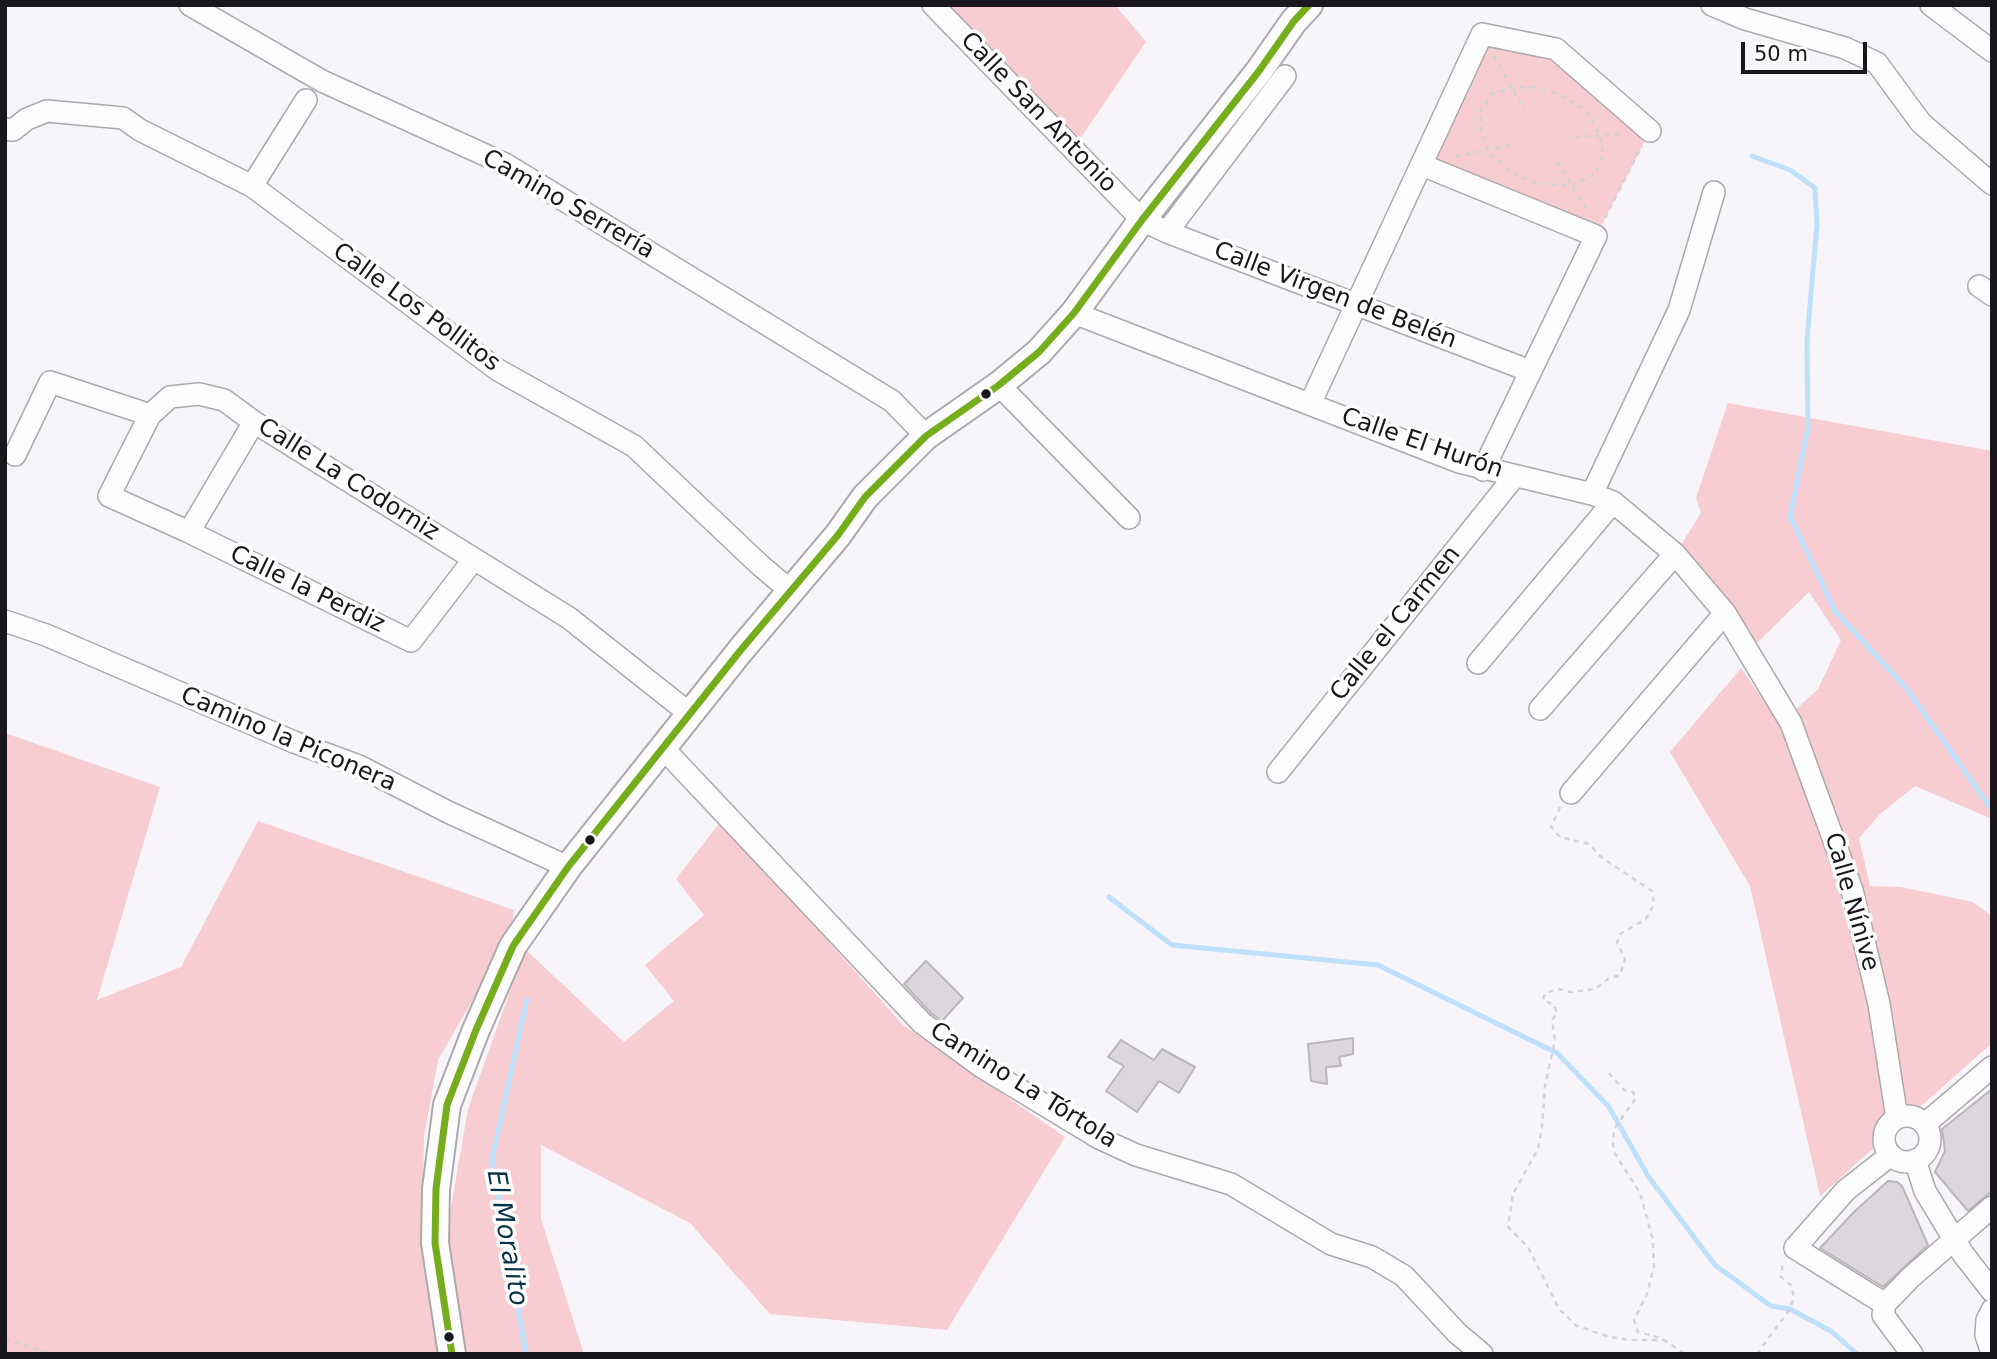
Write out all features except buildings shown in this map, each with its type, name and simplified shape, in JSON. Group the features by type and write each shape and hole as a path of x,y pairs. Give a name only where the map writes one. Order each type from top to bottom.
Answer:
{"main road":[{"path":"452,1354 435,1243 436,1189 447,1105 513,946 568,867 740,651 792,592 865,497 926,436 999,385 1040,352 1074,313 1142,220 1309,5"}],"street":[{"name":"Camino Serrería","path":"190,5 322,81 505,163 892,401 926,436"},
{"name":"Calle San Antonio","path":"933,5 1142,220"},
{"path":"1712,5 1745,19 1845,48 1877,63 1921,123 1992,184"},
{"path":"1931,5 1992,51"},
{"path":"1310,404 1482,34 1556,48 1650,131"},
{"path":"1167,232 1285,76"},
{"path":"252,186 306,100"},
{"name":"Calle Los Pollitos","path":"5,129 13,130 27,119 47,111 124,118 140,130 252,186 498,370 634,446 792,592"},
{"path":"1422,165 1598,233 1483,470"},
{"path":"1592,494 1679,310 1714,192"},
{"name":"Calle Virgen de Belén","path":"1142,220 1167,232 1530,371"},
{"name":"Calle El Hurón","path":"1074,313 1483,470 1592,494 1613,502 1675,554 1725,614 1775,696"},
{"path":"15,455 50,382 150,415"},
{"path":"999,385 1129,518"},
{"name":"Calle La Codorniz","path":"150,415 170,397 199,394 224,400 254,422 569,618 690,714"},
{"name":"Calle la Perdiz","path":"150,415 109,496 189,532 411,641 474,559"},
{"path":"189,532 254,422"},
{"name":"Calle el Carmen","path":"1278,772 1514,477"},
{"path":"1478,663 1613,502"},
{"path":"1540,709 1675,554"},
{"path":"1571,793 1725,614"},
{"name":"Camino la Piconera","path":"5,621 46,635 294,742 359,766 448,812 568,867"},
{"name":"Calle Nínive","path":"1775,696 1791,723 1852,890 1879,1004 1897,1118"},
{"name":"Camino La Tórtola","path":"663,748 922,1023 982,1067 1099,1138 1136,1155 1231,1184 1331,1244 1372,1257 1404,1276 1458,1333 1482,1354"},
{"path":"1925,1124 1992,1067"},
{"path":"1912,1116 1925,1124 1930,1138 1921,1157 1902,1161 1891,1155 1884,1142 1884,1135 1891,1122 1897,1118 1912,1116"},
{"path":"1885,1304 1795,1248 1846,1190 1891,1155"},
{"path":"1914,1160 1925,1191 1955,1240 1992,1290"},
{"path":"1912,1354 1883,1315 1885,1304 1910,1278 1992,1207"},
{"path":"1991,1353 1986,1335 1987,1320 1992,1310"}],"path":[{"path":"1482,34 1525,111"},
{"path":"1532,87 1558,94 1587,111 1600,136 1603,153 1596,173 1572,186 1536,183 1510,172 1487,150 1481,132 1480,111 1492,94 1511,88 1532,87"},
{"path":"1575,137 1650,131"},
{"path":"1598,233 1650,131"},
{"path":"1422,165 1514,144"},
{"path":"1557,162 1598,233"},
{"path":"1571,793 1559,808 1551,827 1560,837 1589,844 1601,857 1652,891 1654,904 1646,919 1620,934 1617,943 1625,958 1620,975 1608,979 1595,989 1571,992 1558,989 1545,993 1543,1000 1554,1005 1558,1013 1552,1020 1555,1040 1545,1086 1542,1127 1538,1149 1513,1194 1508,1227 1528,1247 1559,1309 1577,1326 1628,1340 1665,1340"},
{"path":"1609,1073 1624,1090 1633,1092 1636,1098 1614,1129 1613,1144 1615,1154 1640,1193 1653,1240 1654,1267 1647,1294 1634,1320 1638,1332 1665,1340 1685,1354"},
{"path":"1756,1354 1790,1309 1794,1297 1791,1285 1781,1277 1781,1265 1795,1248"},
{"path":"5,1339 53,1354"}],"shaded area":[{"path":"934,5 1115,5 1146,42 1073,149"},
{"path":"1482,34 1556,49 1650,131 1596,236 1422,165"},
{"path":"1728,403 1992,451 1992,819 1915,786 1880,814 1859,838 1870,886 1901,887 1973,902 1992,916 1992,1043 1820,1196 1750,886 1670,752 1741,668 1780,724 1818,689 1841,640 1809,592 1756,644 1679,548 1701,513 1696,498"},
{"path":"5,733 160,787 97,1000 181,967 258,821 514,910 510,935 438,1060 424,1136 422,1247 439,1354 5,1354"},
{"path":"721,821 903,1025 1065,1137 947,1330 770,1314 690,1223 541,1145 541,1219 584,1354 464,1354 444,1247 468,1109 525,949 624,1042 674,1001 645,965 704,915 676,879"}],"waterway":[{"path":"1752,156 1790,170 1815,188 1817,224 1807,340 1808,428 1790,516 1835,611 1907,689 1992,810"},
{"path":"1109,897 1172,945 1378,965 1557,1053 1609,1107 1648,1176 1715,1265 1771,1306 1790,1309 1831,1331 1857,1354"},
{"name":"El Moralito","path":"526,1354 492,1159 527,999"}],"transit line":[{"path":"452,1354 435,1243 436,1189 447,1105 513,946 568,867 740,651 838,535 865,497 926,436 999,385 1039,352 1074,313 1142,220 1309,5"}]}
